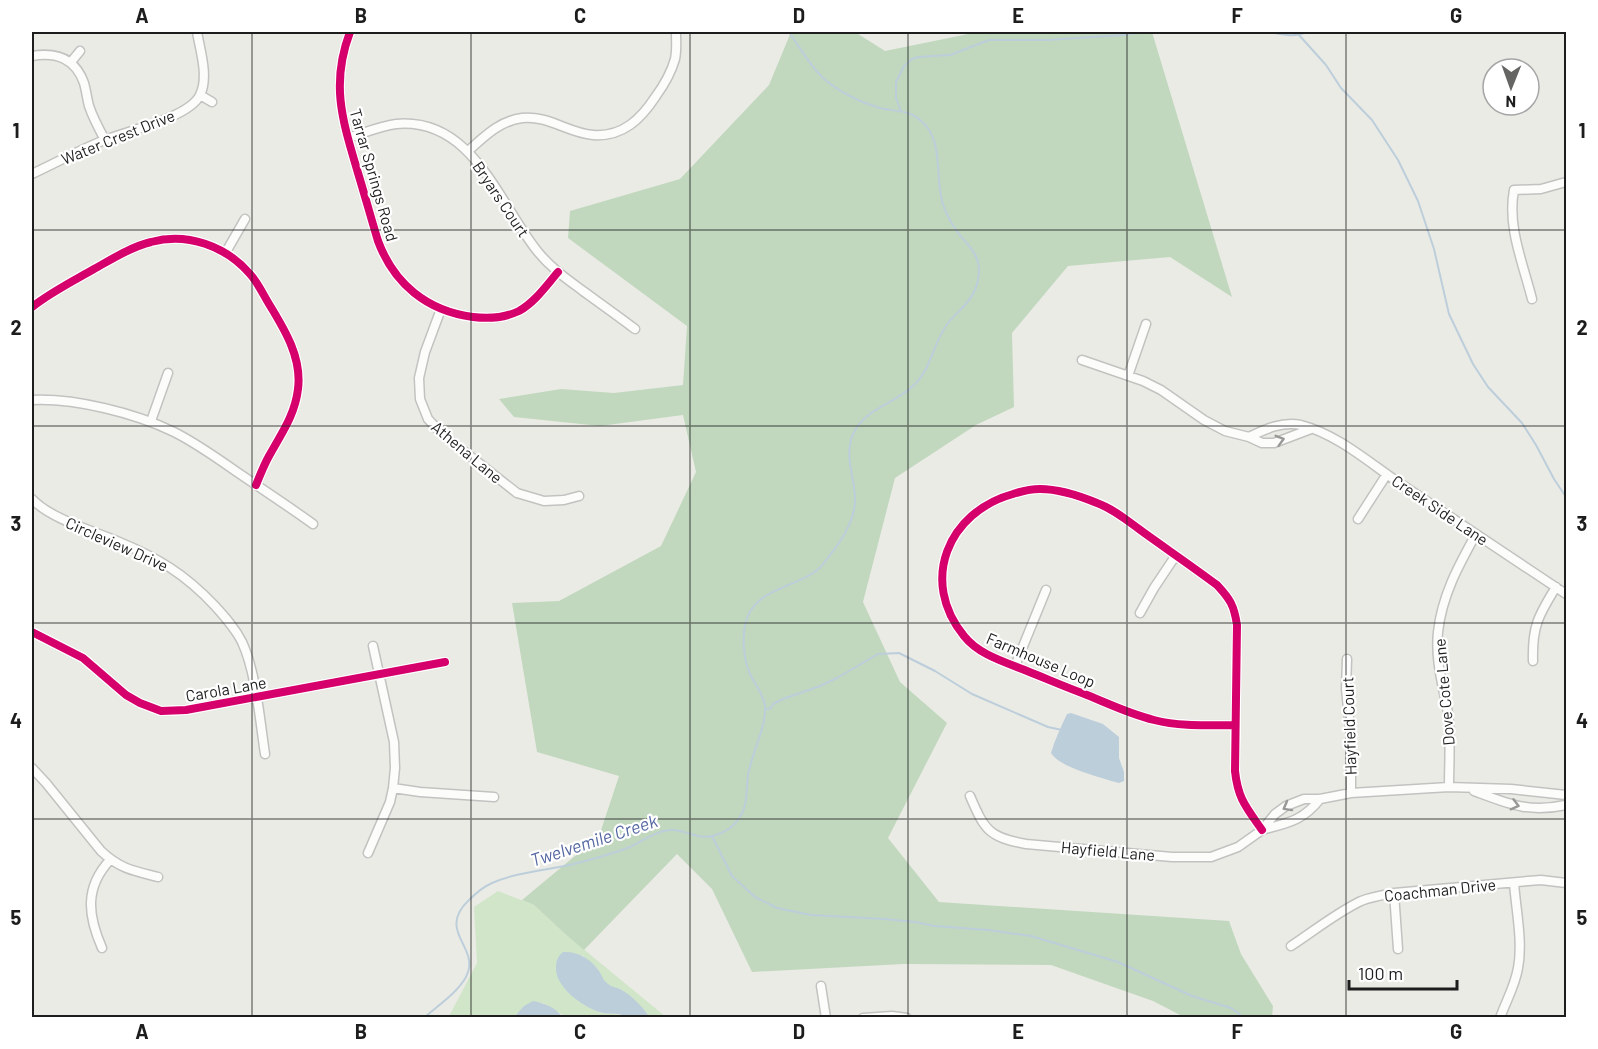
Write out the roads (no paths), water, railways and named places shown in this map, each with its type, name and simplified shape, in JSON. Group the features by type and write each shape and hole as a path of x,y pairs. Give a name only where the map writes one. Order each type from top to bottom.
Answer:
{"street":[{"path":"197,32 204,78 200,95 212,102"},
{"name":"Tarrar Springs Road","path":"350,32 343,51 339,79 340,107 383,255 394,274 427,302 441,309 483,318 506,316 519,310 532,302 558,272"},
{"path":"468,151 495,128 520,118 541,119 593,135 613,133 626,128 642,115 665,84 675,58 676,32"},
{"path":"71,62 80,51"},
{"path":"32,56 49,55 71,62 78,70 91,112 105,140"},
{"name":"Water Crest Drive","path":"32,174 105,140 169,118 190,106 200,95"},
{"name":"Bryars Court","path":"348,138 395,124 416,125 442,132 454,139 468,151 539,253 558,272 635,329"},
{"path":"1532,299 1514,231 1512,211 1514,190 1541,189 1566,182"},
{"path":"226,252 245,219"},
{"path":"32,307 50,294 113,258 149,242 162,239 189,240 214,246 226,252 252,276 276,316 294,351 298,378 298,391 291,416 256,485"},
{"name":"Athena Lane","path":"441,309 425,352 419,378 420,399 428,419 442,434 517,493 544,501 564,500 579,496"},
{"path":"1128,376 1146,324"},
{"path":"1082,360 1161,390 1204,420 1225,431 1262,443 1274,443 1311,429"},
{"path":"150,421 168,373"},
{"path":"32,400 56,399 80,403 150,421 190,441 314,524"},
{"name":"Creek Side Lane","path":"1249,437 1264,429 1288,423 1328,436 1363,457 1566,594"},
{"path":"1358,519 1387,474"},
{"name":"Farmhouse Loop","path":"1235,725 1181,725 1153,720 992,657 977,648 956,624 945,601 942,585 943,568 949,546 956,532 966,519 1000,497 1040,489 1055,491 1100,503 1217,585 1230,599 1237,625 1235,725 1237,789 1244,804 1262,830"},
{"name":"Circleview Drive","path":"32,500 54,515 154,558 186,578 227,619 236,630 247,656 265,754"},
{"name":"Dove Cote Lane","path":"1449,787 1449,729 1438,663 1438,631 1450,584 1476,534"},
{"path":"1140,613 1176,555"},
{"path":"1533,662 1532,642 1535,626 1556,587"},
{"path":"1015,666 1046,590"},
{"name":"Carola Lane","path":"32,632 83,658 140,703 167,711 186,710 445,662"},
{"path":"368,854 385,817 393,788 395,768 394,742 373,646"},
{"name":"Hayfield Court","path":"1347,659 1346,689 1351,738 1351,793"},
{"path":"32,768 110,860 130,871 158,876"},
{"name":"Hayfield Lane","path":"970,796 980,819 995,836 1006,840 1026,844 1172,857 1211,856 1238,847 1262,830 1275,814 1286,806 1304,799 1320,799 1351,793 1449,787 1511,789 1566,795"},
{"name":"Hayfield Lane","path":"1465,787 1530,809 1566,805"},
{"path":"393,788 494,797"},
{"name":"Hayfield Lane","path":"1262,830 1293,821 1311,811 1320,799"},
{"path":"102,948 93,926 90,905 95,884 110,860"},
{"name":"Coachman Drive","path":"1291,946 1343,911 1373,897 1394,893 1541,880 1566,883"},
{"path":"1500,1017 1513,986 1518,966 1520,946 1514,883"},
{"path":"1394,893 1398,949"},
{"path":"821,986 826,1017"},
{"path":"863,1017 907,1017"}],"water":[{"path":"1071,713 1103,724 1119,737 1119,758 1124,772 1124,781 1119,783 1080,771 1062,763 1051,753 1067,714"},
{"path":"563,952 579,954 588,959 604,980 636,1001 648,1015 647,1017 626,1017 603,1013 573,997 557,976 557,961"},
{"path":"533,1001 553,1008 562,1017 514,1017 524,1006"}],"waterway":[{"name":"Twelvemile Creek","path":"424,1018 461,985 468,972 469,963 457,929 457,920 460,911 469,900 486,886 515,875 610,854 664,831 676,830 703,837 722,833 740,817 744,807 748,775 765,714 763,697 750,674 745,657 744,631 749,613 764,597 816,571 840,542 851,521 855,505 849,458 853,434 865,418 906,391 920,378 943,330 970,300 975,290 979,269 977,258 958,233 945,209 940,191 936,147 928,128 911,114 872,106 835,87 814,68 789,32"},
{"name":"Twelvemile Creek","path":"901,111 896,98 896,82 904,66 918,57 950,55 989,40 1048,40 1146,32"},
{"name":"Twelvemile Creek","path":"1269,32 1292,35 1306,32"},
{"path":"1299,35 1326,65 1341,88 1372,120 1398,160 1418,201 1434,249 1449,314 1473,364 1488,387 1522,423 1566,497"},
{"path":"766,709 783,699 837,678 878,654 899,653 935,671 972,694 1048,727 1062,730"},
{"path":"712,836 732,876 755,897 777,908 811,915 916,922 1031,936 1118,962 1192,996 1231,1008 1245,1018"}]}
